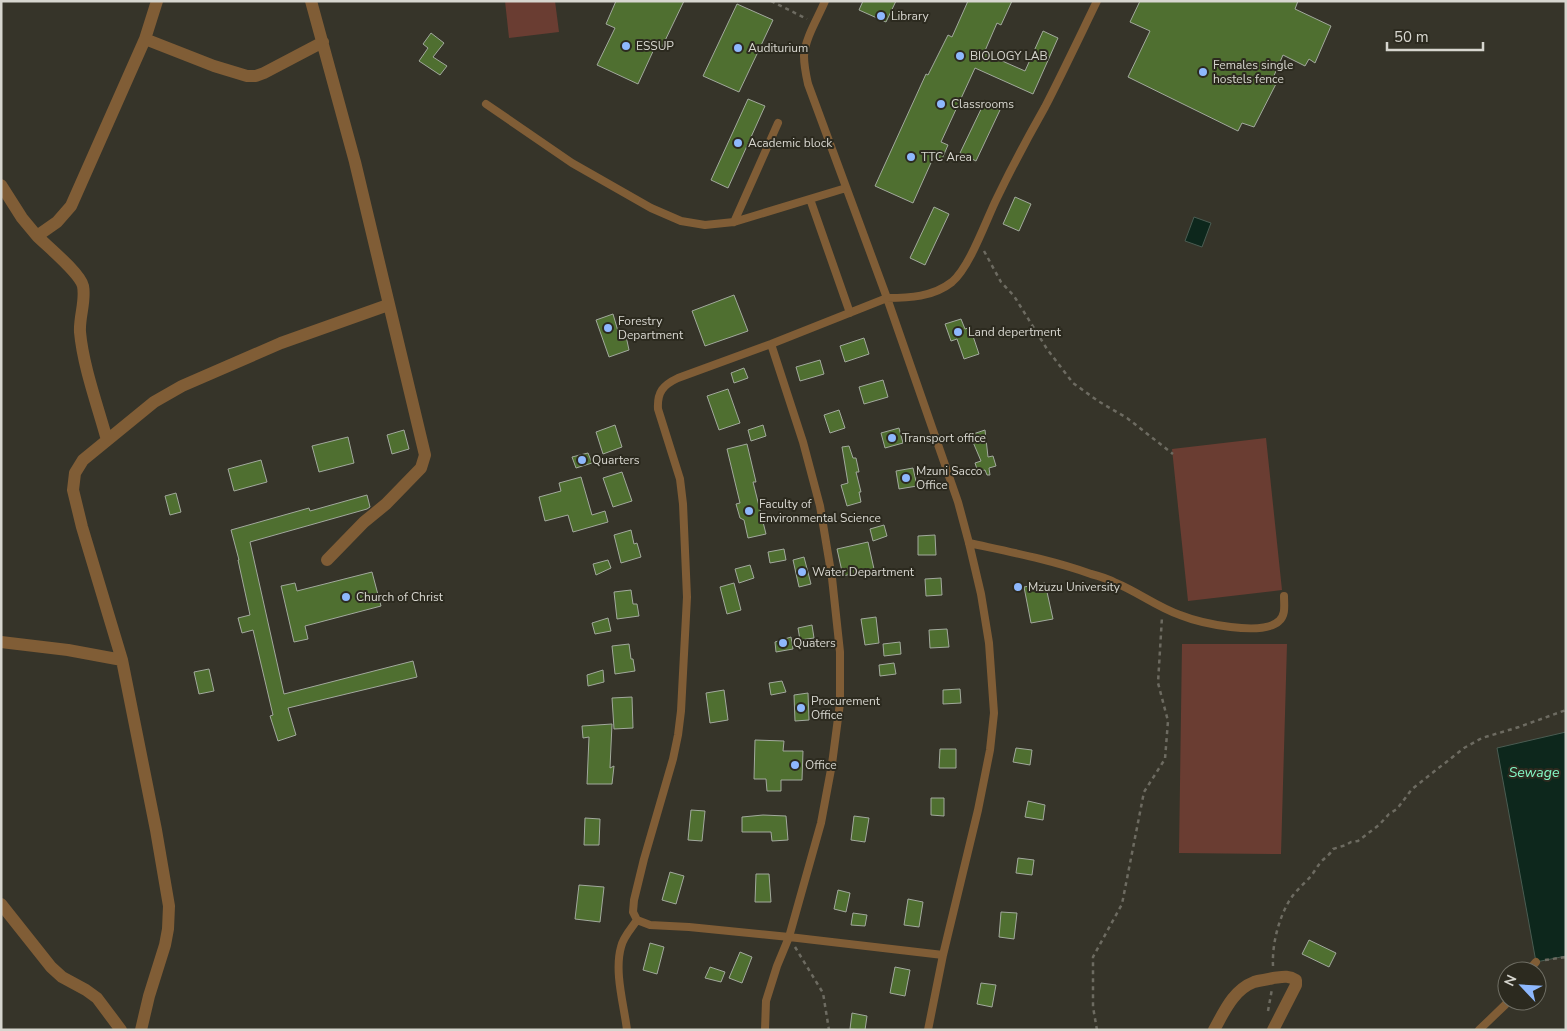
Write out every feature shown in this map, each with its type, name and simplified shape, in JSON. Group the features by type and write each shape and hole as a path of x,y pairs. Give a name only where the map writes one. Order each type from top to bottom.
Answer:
{"street":[{"path":"37,236 57,222 71,206 145,39 157,1"},
{"path":"311,4 355,162 425,455 421,468 386,504 364,522 326,560"},
{"path":"145,39 206,63 247,76 256,76 264,73 323,42"},
{"path":"1,184 22,218 37,236 74,270 83,285 80,330 83,353 107,440"},
{"path":"141,1030 149,996 166,945 168,906 156,830 122,660 82,527 74,490 75,472 83,460 154,402 182,386 281,343 388,305"},
{"path":"1,642 68,650 122,660"},
{"path":"1,904 51,967 62,977 97,998 120,1030"},
{"path":"1214,1030 1229,1002 1239,992 1253,983 1285,976 1292,977 1296,980 1296,985 1273,1030"}],"lane":[{"path":"826,1 815,23 804,54 808,84 958,502 970,543 989,643 994,713 990,750 978,810 942,955 928,1030"},
{"path":"942,955 789,937 650,925 637,920 633,912 634,900 678,735 687,597 683,504 680,479 658,409 658,400 661,391 668,383 886,298 930,294 952,281 966,264 1004,184 1098,1"},
{"path":"486,104 572,163 651,208 681,221 705,225 734,222 846,188"},
{"path":"734,222 778,123"},
{"path":"810,200 850,313"},
{"path":"765,1030 766,1001 789,937 821,823 832,764 840,703 840,652 832,578 820,506 803,442 771,344"},
{"path":"970,543 1088,573 1117,583 1180,616 1208,624 1248,628 1271,626 1281,620 1285,610 1284,596"},
{"path":"627,1030 619,960 621,947 637,920"},
{"path":"1479,1030 1499,1011"}],"path":[{"path":"771,1 815,23"},
{"path":"978,239 1001,282 1014,296 1047,349 1073,383 1098,401 1127,418 1172,454"},
{"path":"1097,1030 1093,1007 1093,957 1122,904 1144,792 1166,759 1168,721 1158,683 1162,608"},
{"path":"1273,970 1276,934 1288,903 1334,849 1358,840 1379,825 1389,814 1397,809 1412,789 1464,748 1482,738 1566,710"},
{"path":"789,937 824,993 829,1030"},
{"path":"1542,961 1566,957"},
{"path":"1268,1011 1272,986"}],"shaded area":[{"path":"505,1 555,1 559,32 509,38"},
{"path":"1266,438 1282,590 1188,601 1172,449"},
{"path":"1182,644 1287,644 1281,854 1179,853"}],"water":[{"path":"1194,217 1211,223 1202,247 1185,241"},
{"name":"Sewage","path":"1566,732 1566,956 1536,961 1497,748"}],"building":[{"name":"ESSUP","path":"616,1 684,1 661,49 655,47 638,84 597,65 615,28 606,24"},
{"name":"Library","path":"863,1 896,1 886,22 859,10"},
{"path":"968,1 1012,1 1001,25 997,23 984,53 1025,71 1043,31 1058,38 1033,94 975,68 941,142 948,145 942,159 934,156 913,203 875,186 926,74 928,75 948,35 952,37"},
{"name":"Females single hostels fence","path":"1140,1 1298,1 1295,9 1331,26 1315,63 1309,59 1305,66 1283,55 1273,78 1278,80 1254,127 1242,123 1238,131 1128,77 1150,31 1130,22"},
{"name":"Auditurium","path":"737,4 773,20 739,92 703,76"},
{"path":"431,33 444,43 433,57 447,66 440,75 419,61 428,48 423,44"},
{"name":"Academic block","path":"748,99 765,106 728,188 711,180"},
{"path":"984,103 1000,110 976,161 960,153"},
{"path":"1015,197 1031,204 1019,231 1003,224"},
{"path":"934,207 949,214 925,265 910,258"},
{"path":"734,295 748,331 705,346 692,311"},
{"name":"Forestry Department","path":"613,314 620,338 626,336 629,350 609,357 596,320"},
{"path":"961,319 965,329 968,328 970,337 973,336 979,354 964,359 957,339 951,341 945,324"},
{"path":"864,338 869,354 845,362 840,346"},
{"path":"820,360 824,374 800,381 796,367"},
{"path":"744,368 748,378 734,383 731,373"},
{"path":"883,380 888,397 864,404 859,387"},
{"path":"728,389 740,423 719,430 707,396"},
{"path":"839,410 845,428 830,433 824,415"},
{"path":"615,425 622,447 603,454 596,432"},
{"path":"763,425 766,436 751,441 748,430"},
{"name":"Transport office","path":"899,428 903,443 885,448 881,433"},
{"path":"404,430 409,449 392,454 387,435"},
{"path":"985,430 988,457 993,456 996,466 989,468 990,475 987,475 985,470 978,472 975,463 981,461 970,435"},
{"path":"348,437 354,463 319,472 312,446"},
{"path":"747,444 756,482 753,482 766,534 748,538 744,520 740,518 736,504 740,503 727,449"},
{"path":"849,446 853,458 856,458 859,472 856,472 861,492 859,492 861,502 847,506 841,485 848,483 842,447"},
{"name":"Quarters","path":"588,453 592,463 576,468 572,457"},
{"path":"261,460 267,482 234,491 228,469"},
{"name":"Mzuni Sacco Office","path":"913,468 917,486 899,489 896,471"},
{"path":"622,472 632,501 613,507 603,478"},
{"path":"581,477 592,515 605,511 608,522 573,532 568,515 545,521 539,497 561,491 559,483"},
{"path":"176,493 181,512 170,515 165,496"},
{"path":"367,495 370,507 367,509 250,542 284,694 413,661 417,677 288,708 296,735 278,741 270,716 273,715 253,630 242,633 238,618 250,615 231,530 309,508 310,511"},
{"path":"884,525 887,536 873,541 870,529"},
{"path":"631,530 634,544 637,543 641,557 621,563 614,535"},
{"path":"935,535 936,555 918,555 918,536"},
{"path":"868,542 874,569 843,576 837,549"},
{"path":"784,549 786,560 770,563 768,552"},
{"name":"Water Department","path":"804,557 811,584 799,587 793,560"},
{"path":"608,560 611,568 596,575 593,564"},
{"path":"750,565 754,578 739,583 735,569"},
{"name":"Church of Christ","path":"372,572 381,606 305,626 308,639 294,642 281,586 295,583 297,591"},
{"path":"941,578 942,595 926,596 925,579"},
{"path":"734,583 741,610 727,614 720,587"},
{"path":"1045,583 1053,619 1031,623 1024,587"},
{"path":"631,590 633,604 637,604 639,616 617,619 614,592"},
{"path":"876,617 879,643 865,645 861,619"},
{"path":"608,618 611,631 595,634 592,623"},
{"path":"812,625 814,638 800,640 798,628"},
{"path":"947,629 949,647 930,648 929,630"},
{"name":"Quaters","path":"791,637 793,649 776,652 775,642"},
{"path":"900,642 901,654 884,656 883,644"},
{"path":"629,644 635,671 615,674 612,646"},
{"path":"894,663 896,674 880,676 879,665"},
{"path":"209,669 214,691 199,694 194,672"},
{"path":"603,670 604,682 588,686 587,675"},
{"path":"782,681 786,692 771,695 769,683"},
{"path":"960,689 961,703 943,704 943,690"},
{"path":"724,690 728,720 710,723 706,693"},
{"name":"Procurement Office","path":"808,693 809,720 795,721 794,695"},
{"path":"632,697 633,728 614,729 612,698"},
{"path":"612,724 610,768 614,766 612,784 587,784 589,737 583,738 582,726"},
{"path":"755,740 784,741 783,751 803,751 802,780 781,780 781,791 767,791 766,779 754,779"},
{"path":"1016,748 1032,750 1030,765 1013,762"},
{"path":"940,749 956,749 956,768 939,768"},
{"path":"931,798 944,798 944,816 931,815"},
{"path":"1028,801 1045,805 1043,820 1025,817"},
{"path":"691,810 705,811 702,841 688,840"},
{"path":"763,815 786,816 788,840 772,841 771,832 742,832 742,817"},
{"path":"854,816 869,818 865,842 851,840"},
{"path":"585,818 600,819 599,845 584,845"},
{"path":"1018,858 1034,860 1032,875 1016,873"},
{"path":"670,872 684,876 676,904 662,900"},
{"path":"756,874 769,874 771,902 755,902"},
{"path":"579,885 604,887 600,922 575,919"},
{"path":"838,890 850,893 846,912 834,909"},
{"path":"908,899 923,902 919,927 904,925"},
{"path":"1001,912 1017,913 1014,939 999,937"},
{"path":"853,913 867,915 865,926 851,925"},
{"path":"1309,940 1336,953 1329,967 1302,954"},
{"path":"650,943 664,947 657,974 643,970"},
{"path":"740,952 752,957 742,983 729,978"},
{"path":"710,967 725,972 721,982 705,978"},
{"path":"895,967 910,970 905,996 890,993"},
{"path":"981,983 996,985 992,1007 977,1004"},
{"path":"852,1013 867,1016 865,1030 850,1029"}],"place":[{"name":"Library","path":"881,16"},
{"name":"ESSUP","path":"626,46"},
{"name":"Auditurium","path":"738,48"},
{"name":"BIOLOGY LAB","path":"960,56"},
{"name":"Females single hostels fence","path":"1203,72"},
{"name":"Classrooms","path":"941,104"},
{"name":"Academic block","path":"738,143"},
{"name":"TTC Area","path":"911,157"},
{"name":"Forestry Department","path":"608,328"},
{"name":"Land depertment","path":"958,332"},
{"name":"Transport office","path":"892,438"},
{"name":"Quarters","path":"582,460"},
{"name":"Mzuni Sacco Office","path":"906,478"},
{"name":"Faculty of Environmental Science","path":"749,511"},
{"name":"Water Department","path":"802,572"},
{"name":"Mzuzu University","path":"1018,587"},
{"name":"Church of Christ","path":"346,597"},
{"name":"Quaters","path":"783,643"},
{"name":"Procurement Office","path":"801,708"},
{"name":"Office","path":"795,765"}]}
